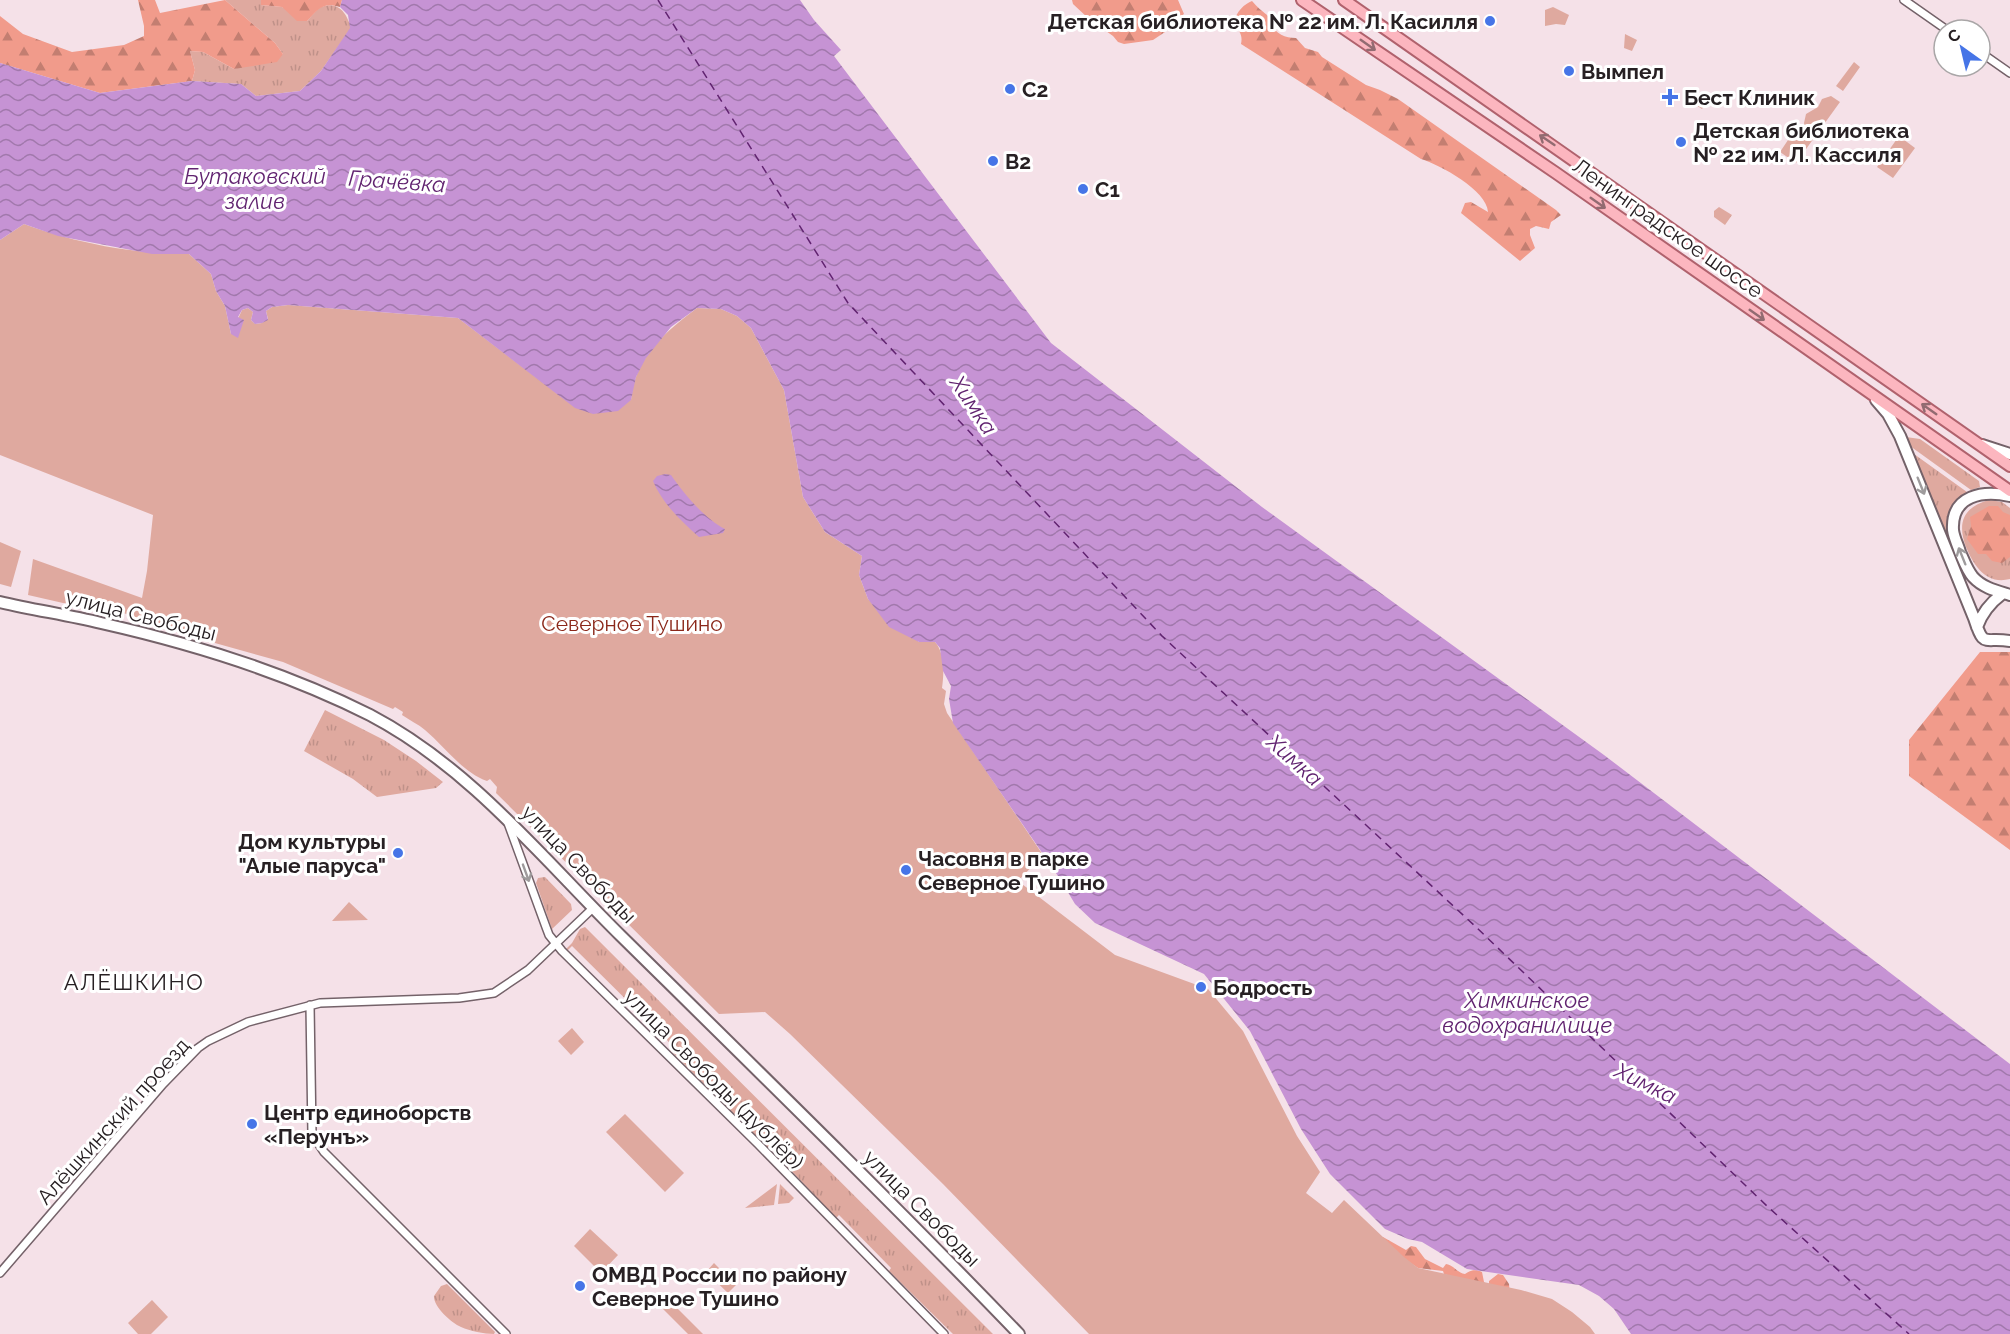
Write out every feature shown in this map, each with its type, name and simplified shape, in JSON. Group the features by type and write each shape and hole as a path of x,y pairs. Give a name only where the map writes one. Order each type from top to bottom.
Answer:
{"main road":[{"name":"Ленинградское шоссе","path":"1302,0 1574,186 2010,491"},
{"name":"Ленинградское шоссе","path":"1344,0 2010,466"},
{"path":"1875,398 1888,414 1900,436 1982,638 2004,640 2010,633"},
{"path":"1977,443 2010,454"},
{"path":"2007,594 1981,584 1972,576 1955,539 1954,522 1959,507 1974,495 1983,493 2010,496"},
{"path":"1977,627 1990,604 2007,594"},
{"name":"улица Свободы","path":"0,602 100,623 254,665 329,696 395,729 426,750 481,793 507,818 593,908 1019,1334"}],"street":[{"path":"1904,0 1932,20"},
{"path":"1992,60 2010,73"},
{"name":"улица Свободы (дублёр)","path":"507,818 549,935 562,951 758,1144 944,1334"},
{"name":"Алёшкинский проезд","path":"0,1273 163,1084 198,1048 215,1037 248,1022 310,1005 486,996 507,986 519,977 593,908"},
{"path":"310,1005 312,1134 324,1152 506,1334"}],"green space":[{"path":"138,0 155,0 160,13 225,0 275,43 283,54 277,62 234,69 203,52 190,51 195,70 192,81 100,93 0,63 0,16 23,34 72,52 124,45 144,36"},
{"path":"225,0 261,0 261,5 282,7 307,21 321,7 333,5 344,13 351,28 321,71 300,91 256,96 241,84 192,81 195,70 190,51 203,52 234,69 283,54 275,43"},
{"path":"261,0 342,0 340,7 325,6 307,21 297,21 282,7 261,5"},
{"path":"1072,0 1178,0 1184,14 1168,25 1165,32 1153,40 1124,44 1118,42 1089,19 1073,4"},
{"path":"1252,1 1268,16 1278,33 1296,38 1305,48 1318,52 1322,57 1366,85 1398,99 1561,215 1551,222 1549,229 1536,226 1530,229 1535,248 1520,261 1461,213 1465,203 1471,202 1488,212 1480,195 1471,187 1450,173 1421,159 1241,44 1236,17 1242,7"},
{"path":"1553,7 1569,15 1565,25 1545,26 1545,10"},
{"path":"1625,34 1637,40 1632,51 1624,48"},
{"path":"1854,62 1860,67 1843,91 1836,86"},
{"path":"1694,89 1709,99 1702,109 1687,99"},
{"path":"1831,96 1840,102 1796,163 1780,152 1790,137 1799,136 1805,128 1806,114 1818,107 1822,99"},
{"path":"1899,136 1915,148 1893,178 1877,167"},
{"path":"1719,207 1732,215 1725,225 1714,217 1714,211"},
{"name":"Северное Тушино","path":"24,224 64,237 126,250 189,254 211,274 216,291 225,306 231,334 242,310 248,308 253,312 251,320 255,324 268,319 266,311 272,307 288,305 458,318 575,407 631,400 635,380 647,356 670,330 697,308 721,309 737,316 751,328 784,390 803,497 825,532 862,556 859,575 868,599 919,642 935,642 941,652 942,688 946,691 944,704 947,713 1043,855 1018,881 1115,955 1208,989 1243,1031 1297,1136 1320,1172 1306,1193 1332,1213 1344,1200 1418,1268 1552,1299 1572,1312 1595,1334 1089,1334 943,1184 790,1034 765,1012 719,1014 496,793 497,787 490,779 487,781 470,772 425,730 402,715 403,712 283,662 172,631 110,608 110,605 63,603 28,595 33,559 142,598 153,515 0,455 0,240"},
{"path":"1906,437 1920,439 1979,481 1980,487 1971,490 1910,446"},
{"path":"1914,454 1967,492 1951,513 1948,539"},
{"path":"1989,500 2002,502 2010,508 2010,579 1994,579 1982,572 1973,561 1963,538 1964,517 1973,507"},
{"path":"1989,506 1998,506 2010,515 2010,557 2002,563 1992,561 1986,554 1978,554 1967,539 1971,526 1970,517"},
{"path":"0,542 21,551 11,587 0,584"},
{"path":"1980,652 2010,652 2010,850 1909,776 1909,740"},
{"path":"325,710 384,740 443,782 436,788 377,797 353,779 304,751"},
{"path":"545,877 571,904 572,910 552,929 536,883 538,878"},
{"path":"349,902 368,920 332,921"},
{"path":"585,927 993,1334 953,1334 889,1271 891,1268 839,1215 836,1218 785,1164 789,1159 773,1144 769,1149 670,1050 673,1046 572,946 566,949 580,929"},
{"path":"572,1028 584,1042 571,1055 558,1041"},
{"path":"625,1114 684,1173 665,1192 606,1132"},
{"path":"777,1184 774,1205 745,1208"},
{"path":"780,1184 794,1198 789,1203 778,1204"},
{"path":"590,1229 618,1255 601,1273 574,1246"},
{"path":"1383,1237 1406,1250 1411,1246 1416,1247 1425,1259 1443,1268 1446,1264 1465,1274 1478,1270 1482,1272 1484,1282 1489,1288 1489,1281 1498,1274 1503,1275 1509,1284 1510,1295 1444,1274 1443,1271 1418,1268 1380,1242"},
{"path":"714,1263 736,1285 728,1293 706,1272"},
{"path":"447,1284 495,1332 494,1334 482,1333 457,1325 443,1314 434,1296 441,1286"},
{"path":"667,1298 703,1334 688,1334 660,1306"},
{"path":"152,1300 168,1317 151,1334 138,1334 128,1323"}],"water":[{"name":"Химкинское водохранилище","path":"342,0 800,0 814,20 841,50 834,56 1051,343 1262,507 1604,755 2010,1064 2010,1334 1631,1334 1614,1309 1599,1296 1579,1285 1467,1269 1422,1242 1408,1239 1385,1229 1330,1174 1301,1129 1250,1031 1204,974 1095,923 1075,904 953,723 949,699 951,686 943,671 940,648 935,642 919,642 889,627 868,599 859,575 862,556 825,532 803,497 784,390 751,328 737,316 721,309 697,308 671,327 646,358 636,377 631,400 618,411 593,414 575,408 458,318 288,305 272,307 266,311 268,320 255,324 251,320 253,312 248,308 242,310 238,317 244,320 238,338 231,334 225,306 216,291 211,274 189,254 152,254 58,236 24,224 0,240 0,63 100,93 192,81 241,84 256,96 300,91 321,71 350,28 348,15 340,7"},
{"path":"671,475 695,505 717,525 725,529 723,533 699,537 679,518 661,497 653,481 657,476"}],"ferry route":[{"path":"658,0 848,303 1162,636 1476,927 1768,1207 1909,1334"}],"place":[{"name":"Детская библиотека № 22 им. Л. Касилля","path":"1490,21"},
{"name":"Вымпел","path":"1569,71"},
{"name":"C2","path":"1010,89"},
{"name":"Бест Клиник","path":"1670,97"},
{"name":"Детская библиотека № 22 им. Л. Кассиля","path":"1681,142"},
{"name":"B2","path":"993,161"},
{"name":"C1","path":"1083,189"},
{"name":"Дом культуры \"Алые паруса\"","path":"398,853"},
{"name":"Часовня в парке Северное Тушино","path":"906,870"},
{"name":"Бодрость","path":"1201,987"},
{"name":"Центр единоборств «Перунъ»","path":"252,1124"},
{"name":"ОМВД России по району Северное Тушино","path":"580,1286"}],"district":[{"name":"АЛЁШКИНО","path":"134,982"}],"water label":[{"name":"Грачёвка","path":"397,181"},
{"name":"Бутаковский залив","path":"255,188"},
{"name":"Химка","path":"974,405"},
{"name":"Химка","path":"1295,760"},
{"name":"Химка","path":"1646,1083"}]}
